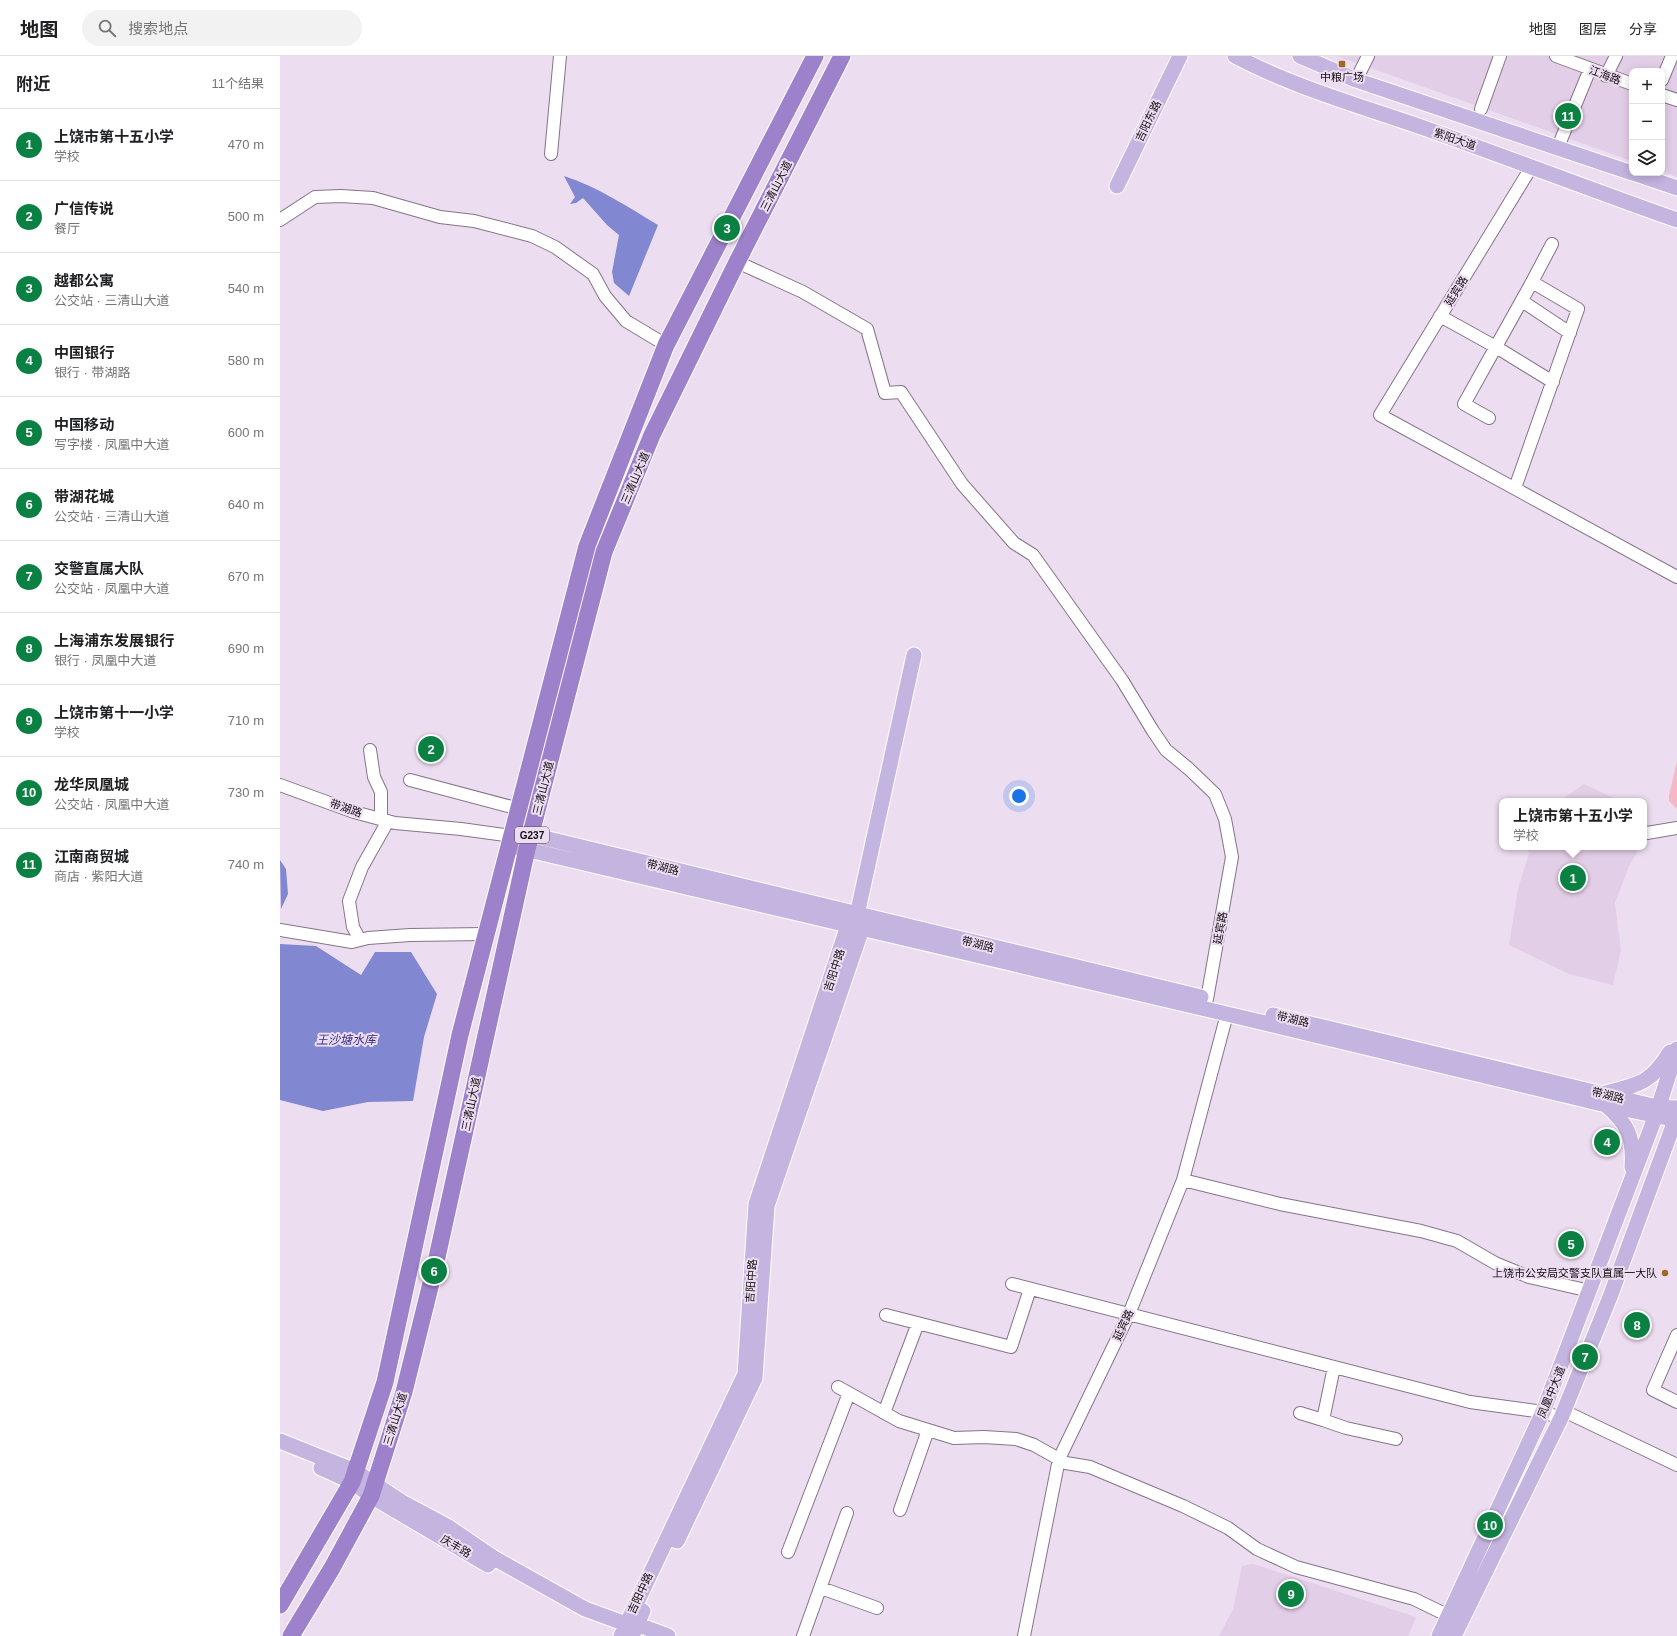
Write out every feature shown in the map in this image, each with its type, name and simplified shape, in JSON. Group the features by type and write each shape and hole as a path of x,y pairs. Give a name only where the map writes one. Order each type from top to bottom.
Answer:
{"highway":[{"name":"三清山大道","path":"280,1605 354,1476 385,1382 460,1035 587,546 666,345 815,56"},
{"name":"三清山大道","path":"291,1636 332,1568 373,1490 404,1392 432,1278 529,842 604,552 652,435 737,262 842,56"}],"main road":[{"name":"吉阳东路","path":"1117,186 1180,56"},
{"name":"紫阳大道","path":"1235,56 1251,65 1298,84 1532,166 1677,220"},
{"path":"1300,56 1356,80 1629,172"},
{"path":"1641,176 1677,188"},
{"name":"吉阳中路","path":"629,1632 745,1374 756,1204 857,920 914,655"},
{"name":"带湖路","path":"511,841 529,842 857,920 1207,999 1604,1100"},
{"name":"带湖路","path":"857,920 1227,1014 1676,1116"},
{"path":"1632,1180 1634,1149 1628,1132 1604,1100 1644,1082 1661,1067 1677,1040"},
{"name":"凤凰中大道","path":"1439,1636 1543,1412 1632,1180 1677,1049"},
{"name":"凤凰中大道","path":"1454,1636 1562,1415 1610,1297 1676,1116"},
{"path":"1661,1159 1677,1141"},
{"path":"280,1441 354,1476 373,1490 402,1502 447,1526 494,1558 629,1632 668,1636"},
{"path":"280,1449 354,1476"},
{"name":"庆丰路","path":"373,1490 403,1515 518,1583 591,1619 629,1632"}],"street":[{"path":"551,154 560,56"},
{"path":"1356,80 1368,56"},
{"path":"1481,109 1500,56"},
{"name":"江海路","path":"1556,56 1606,76 1629,83"},
{"path":"1606,76 1616,56"},
{"path":"1665,73 1672,56"},
{"path":"1558,147 1590,69"},
{"path":"1665,96 1677,100"},
{"name":"延宾路","path":"1515,488 1380,414 1532,166"},
{"path":"280,220 315,197 341,196 373,198 440,217 474,221 532,236 555,247 593,274 605,296 626,321 666,345"},
{"path":"1489,418 1464,404 1552,244"},
{"name":"延宾路","path":"737,262 803,292 867,329 885,393 901,392 962,484 1014,543 1033,555 1122,680 1166,750 1189,769 1214,794 1225,819 1232,857 1207,999"},
{"path":"1532,282 1578,309 1515,488 1677,577"},
{"path":"1522,301 1570,332"},
{"path":"1440,316 1496,347 1553,382"},
{"path":"360,940 353,927 349,901 362,867 384,820 381,792 374,776 370,750"},
{"path":"410,780 519,809"},
{"name":"带湖路","path":"280,785 354,812 384,820 461,829 511,841"},
{"path":"1647,832 1673,827 1677,828"},
{"path":"280,930 352,942 368,938 410,935 486,934"},
{"name":"延宾路","path":"1024,1636 1059,1459 1129,1314 1183,1180 1227,1014"},
{"path":"1183,1180 1280,1204 1421,1232 1457,1241 1495,1264 1530,1277 1590,1291"},
{"path":"1012,1284 1470,1402 1562,1415 1677,1465"},
{"path":"886,1315 1011,1347 1030,1289"},
{"path":"884,1413 918,1323"},
{"path":"1677,1335 1653,1390 1677,1402"},
{"path":"1323,1420 1334,1367"},
{"path":"838,1387 899,1421 954,1438 984,1437 1016,1439 1034,1445 1066,1463 1090,1467 1183,1506 1228,1528 1257,1549 1296,1566 1414,1599 1449,1616"},
{"path":"788,1552 849,1394"},
{"path":"1300,1413 1346,1428 1396,1439"},
{"path":"900,1510 928,1430"},
{"path":"803,1636 847,1513"},
{"path":"820,1588 877,1608"}],"shaded area":[{"path":"1337,56 1677,56 1677,177 1665,172 1665,68 1629,68 1629,160"},
{"path":"1677,761 1677,809 1669,801 1669,796"},
{"path":"1584,784 1614,798 1564,798"},
{"path":"1528,850 1638,850 1629,866 1615,903 1621,950 1613,985 1569,974 1509,945 1518,889 1529,853"},
{"path":"1253,1564 1416,1617 1408,1636 1219,1636 1233,1609 1242,1566"}],"water":[{"path":"564,176 601,192 658,225 629,296 614,283 612,272 619,235 607,225 583,198 576,203 570,204 575,197"},
{"path":"280,860 286,869 288,894 281,909"},
{"name":"王沙塘水库","path":"280,944 316,946 361,975 375,952 411,952 437,994 424,1037 413,1101 368,1102 323,1111 280,1100"}],"place":[{"name":"中粮广场","path":"1342,64"},
{"name":"江南商贸城","path":"1568,116"},
{"name":"越都公寓","path":"727,228"},
{"name":"广信传说","path":"431,749"},
{"name":"上饶市第十五小学","path":"1573,878"},
{"name":"中国银行","path":"1607,1142"},
{"name":"中国移动","path":"1571,1244"},
{"name":"带湖花城","path":"434,1271"},
{"name":"上饶市公安局交警支队直属一大队","path":"1665,1273"},
{"name":"上海浦东发展银行","path":"1637,1325"},
{"name":"交警直属大队","path":"1585,1357"},
{"name":"龙华凤凰城","path":"1490,1525"},
{"name":"上饶市第十一小学","path":"1291,1594"}]}
